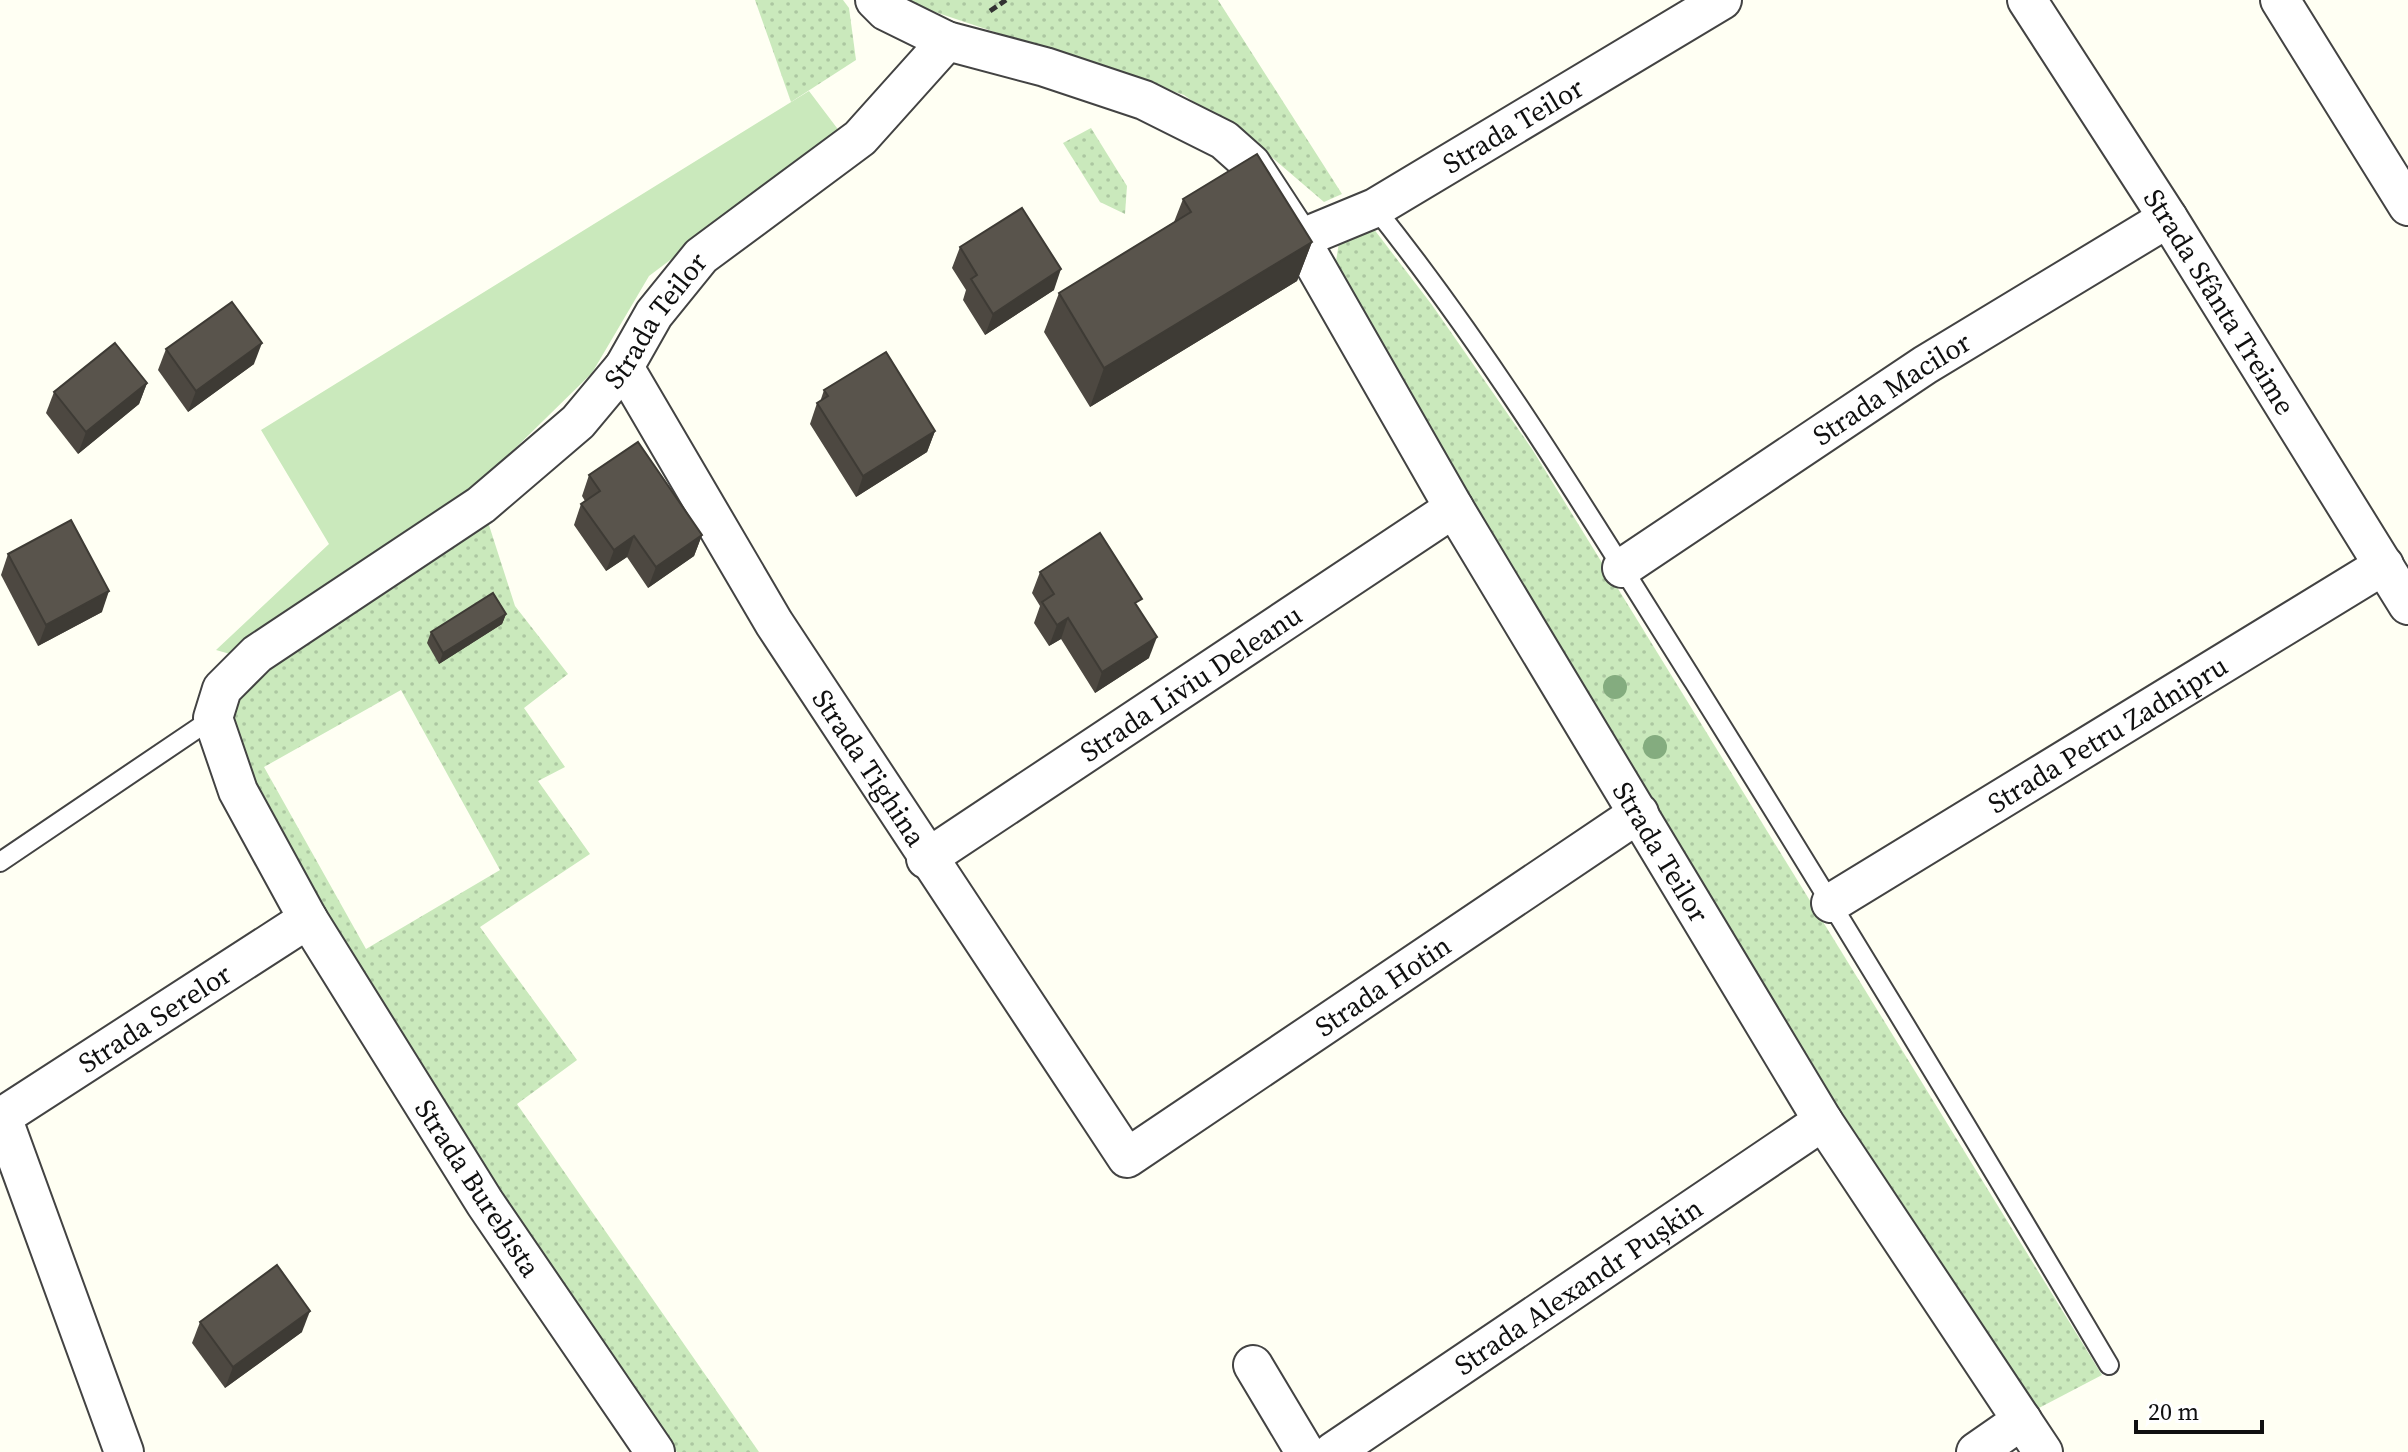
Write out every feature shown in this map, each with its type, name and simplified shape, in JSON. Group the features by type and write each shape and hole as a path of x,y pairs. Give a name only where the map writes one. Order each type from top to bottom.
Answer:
{"street":[{"path":"875,0 886,11 947,41"},
{"name":"Strada Teilor","path":"1300,239 1375,208 1722,0"},
{"name":"Strada Sfânta Treime","path":"2027,0 2168,218 2408,605"},
{"path":"2280,0 2408,206"},
{"name":"Strada Teilor","path":"213,718 222,689 257,654 481,505 578,422 624,367 654,314 701,256 860,138 947,41 1144,100 1224,140 1251,164 1300,239 1454,508 1823,1121 2043,1452"},
{"name":"Strada Macilor","path":"1622,568 1925,365 2168,218"},
{"name":"Strada Tighina","path":"624,367 774,623 926,859 1127,1158"},
{"name":"Strada Liviu Deleanu","path":"926,859 1454,508"},
{"name":"Strada Petru Zadnipru","path":"1831,903 2384,565"},
{"path":"213,718 238,791 308,919"},
{"name":"Strada Hotin","path":"1127,1158 1639,813"},
{"name":"Strada Serelor","path":"1,1118 308,919"},
{"name":"Strada Burebista","path":"308,919 485,1203 655,1452"},
{"path":"1,1118 124,1452"},
{"name":"Strada Alexandr Pușkin","path":"1333,1452 1823,1121"},
{"path":"1253,1365 1305,1452"},
{"path":"1976,1452 2022,1420"}],"lane":[{"path":"1375,208 1430,278 1517,402 1831,903 2109,1365"},
{"path":"0,862 213,718"}],"green space":[{"path":"755,0 843,0 849,8 856,60 791,102"},
{"path":"899,0 1218,0 1342,194 1324,202 1268,154 1184,95"},
{"path":"809,91 840,132 649,276 592,373 494,469 429,523 336,589 230,654 216,650 329,544 261,430"},
{"path":"1091,128 1127,186 1125,214 1100,202 1063,143"},
{"path":"1370,224 1432,305 1532,449 2102,1375 2037,1409 1842,1115 1628,766 1334,274 1339,242"},
{"path":"488,522 515,606 568,674 524,708 565,767 538,781 590,854 480,927 577,1060 517,1104 759,1452 677,1452 518,1228 349,958 234,751 233,711 248,680","holes":["401,690 500,870 366,949 264,767"]}],"building":[{"path":"1257,154 1312,242 1104,368 1059,293 1191,212 1183,199"},
{"path":"1022,208 1061,269 993,314 971,279 977,275 960,247"},
{"path":"232,302 262,343 196,391 166,349"},
{"path":"115,343 147,383 86,432 54,392"},
{"path":"886,352 935,431 863,476 817,403 828,396 824,390"},
{"path":"638,442 702,535 656,567 634,536 614,550 581,504 600,491 589,475"},
{"path":"71,520 109,591 46,625 8,554"},
{"path":"1100,533 1142,599 1135,603 1157,637 1102,672 1068,618 1057,625 1042,602 1054,594 1040,572"},
{"path":"493,593 506,614 443,653 431,632"},
{"path":"277,1265 310,1311 233,1367 200,1322"}]}
